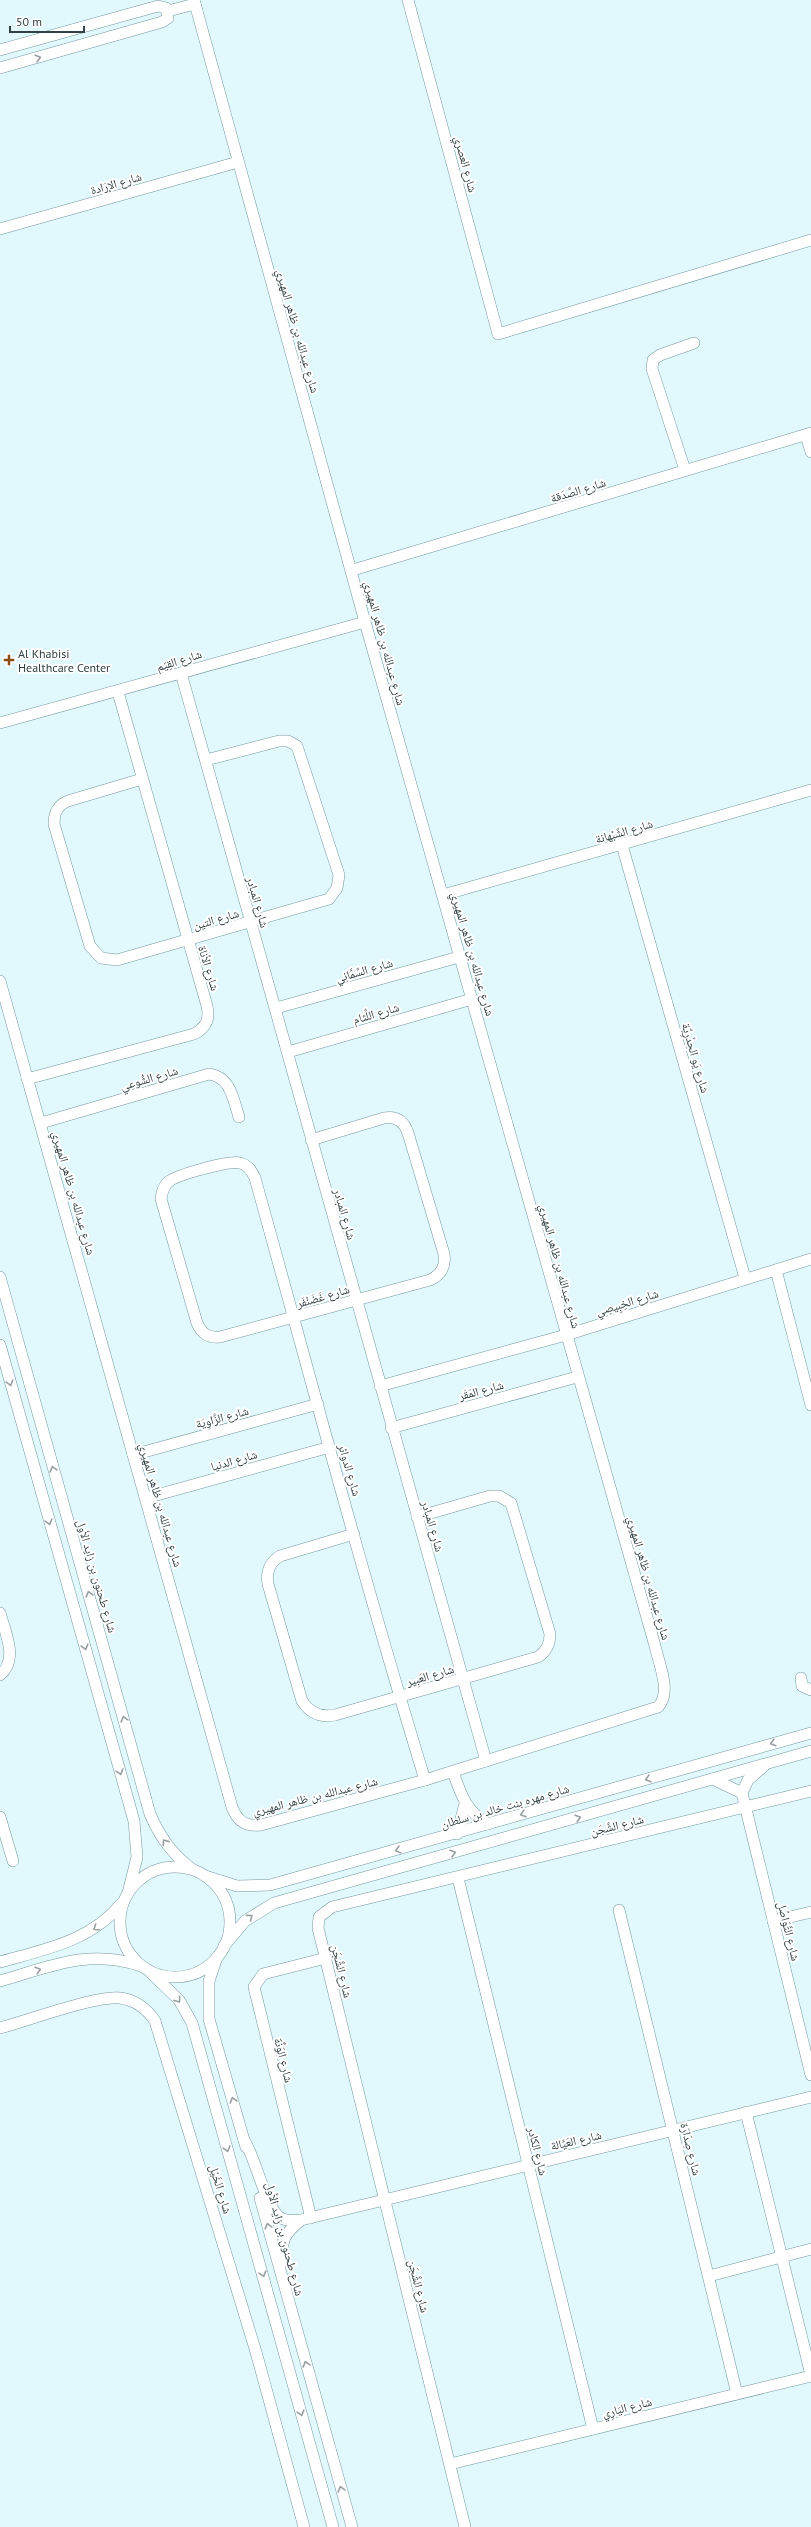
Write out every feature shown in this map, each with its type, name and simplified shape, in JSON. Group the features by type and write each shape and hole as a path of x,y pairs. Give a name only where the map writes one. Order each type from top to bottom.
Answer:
{"street":[{"name":"شارع العصري","path":"408,0 498,334 811,240"},
{"path":"168,12 194,2"},
{"name":"شارع عبدالله بن ظاهر المهيري","path":"0,981 232,1807 240,1820 246,1825 261,1825 453,1772 652,1711 661,1705 664,1697 652,1639 365,622 353,570 194,2"},
{"path":"0,50 158,6 166,8 168,12 168,18 162,22 0,68"},
{"name":"شارع الإرَادة","path":"0,229 238,162"},
{"path":"685,470 652,369 653,360 660,355 694,343"},
{"path":"809,434 811,452"},
{"name":"شارع الصَّدَقة","path":"353,570 809,434"},
{"name":"شارع القِيَم","path":"0,723 118,692 365,622"},
{"name":"شارع المبادر","path":"181,673 250,923 276,1008 391,1428 486,1761"},
{"name":"شارع الأناة","path":"27,1079 199,1031 206,1023 208,1011 118,692"},
{"name":"شارع التين","path":"142,779 61,804 55,813 54,824 90,946 96,954 106,960 117,960 323,902 329,899 337,888 339,875 297,746 288,741 279,741 206,760"},
{"name":"شارع الشَّبْهانة","path":"443,895 811,790"},
{"name":"شارع يَو الحِدْرِيَّة","path":"622,845 745,1278"},
{"name":"شارع السِّمَّانِي","path":"276,1008 460,957"},
{"name":"شارع اللِّثام","path":"288,1052 472,999"},
{"name":"شارع الشُّوعِي","path":"41,1123 210,1074 216,1075 228,1084 239,1117"},
{"name":"شارع غَضَنْفَر","path":"249,1168 239,1162 227,1163 172,1180 164,1187 162,1193 162,1204 196,1324 206,1335 220,1337 294,1318 435,1278 444,1265 442,1246 408,1133 399,1120 384,1118 311,1140"},
{"name":"شارع الدوائر","path":"249,1168 255,1178 400,1698 425,1780"},
{"name":"شارع الخِبِيصِي","path":"380,1386 566,1335 745,1278 811,1259"},
{"path":"776,1270 811,1406"},
{"name":"شارع طحنون بن زايد الأول","path":"0,1277 150,1814 162,1840 171,1851 192,1869"},
{"path":"0,1345 134,1820 137,1857 120,1925 122,1938 131,1954 179,2000 194,2030 333,2527"},
{"name":"شارع المَقَر","path":"391,1428 577,1377"},
{"name":"شارع الزَّاوِيَة","path":"133,1455 318,1404"},
{"name":"شارع الدنيا","path":"146,1498 330,1447"},
{"name":"شارع العَبِير","path":"354,1534 280,1556 274,1559 267,1571 268,1584 302,1701 309,1710 318,1715 329,1716 463,1680 538,1657 544,1653 550,1641 548,1626 514,1506 508,1500 500,1496 490,1496 417,1517"},
{"path":"0,1613 10,1649 7,1666 0,1675"},
{"path":"801,1678 802,1686 811,1690"},
{"name":"شارع مهره بنت خالد بن سلطان","path":"205,1876 237,1886 270,1885 457,1834 811,1733"},
{"path":"0,1981 90,1957 118,1959 171,1977 189,1975 206,1967 217,1957 224,1946 246,1921 274,1903 811,1751"},
{"path":"713,1779 742,1793 748,1780 767,1763"},
{"path":"453,1772 464,1804 475,1816 488,1824"},
{"name":"شارع الشَّجَن","path":"465,2527 384,2200 318,1922 326,1909 811,1791"},
{"name":"شارع التَّوَاصُل","path":"742,1793 811,2075"},
{"path":"457,1834 464,1804"},
{"path":"0,1817 13,1861"},
{"path":"0,1962 84,1936 106,1921 141,1879 156,1870 174,1866 192,1869 205,1876 223,1895 228,1908 230,1921 224,1946"},
{"name":"شارع الكادر","path":"458,1878 593,2429"},
{"name":"شارع صِدَارَة","path":"619,1910 737,2394"},
{"path":"773,1921 811,1912"},
{"name":"شارع طحنون بن زايد الأول","path":"217,1957 209,1981 210,2019 352,2527"},
{"name":"شارع الوَنَّة","path":"306,2219 254,1987 263,1974 326,1958"},
{"name":"شارع الخَيْل","path":"0,2028 113,1998 134,2002 146,2010 156,2021 253,2344 304,2527"},
{"name":"شارع العَيَّالة","path":"244,2140 257,2166 274,2212 283,2219 306,2219 811,2097"},
{"path":"746,2112 780,2257 811,2376"},
{"name":"شارع العَيَّالة","path":"297,2332 296,2303 282,2248 285,2234 306,2219"},
{"path":"709,2276 811,2249"},
{"name":"شارع اليَارِي","path":"450,2464 811,2376"}],"place":[{"name":"Al Khabisi Healthcare Center","path":"9,660"}]}
